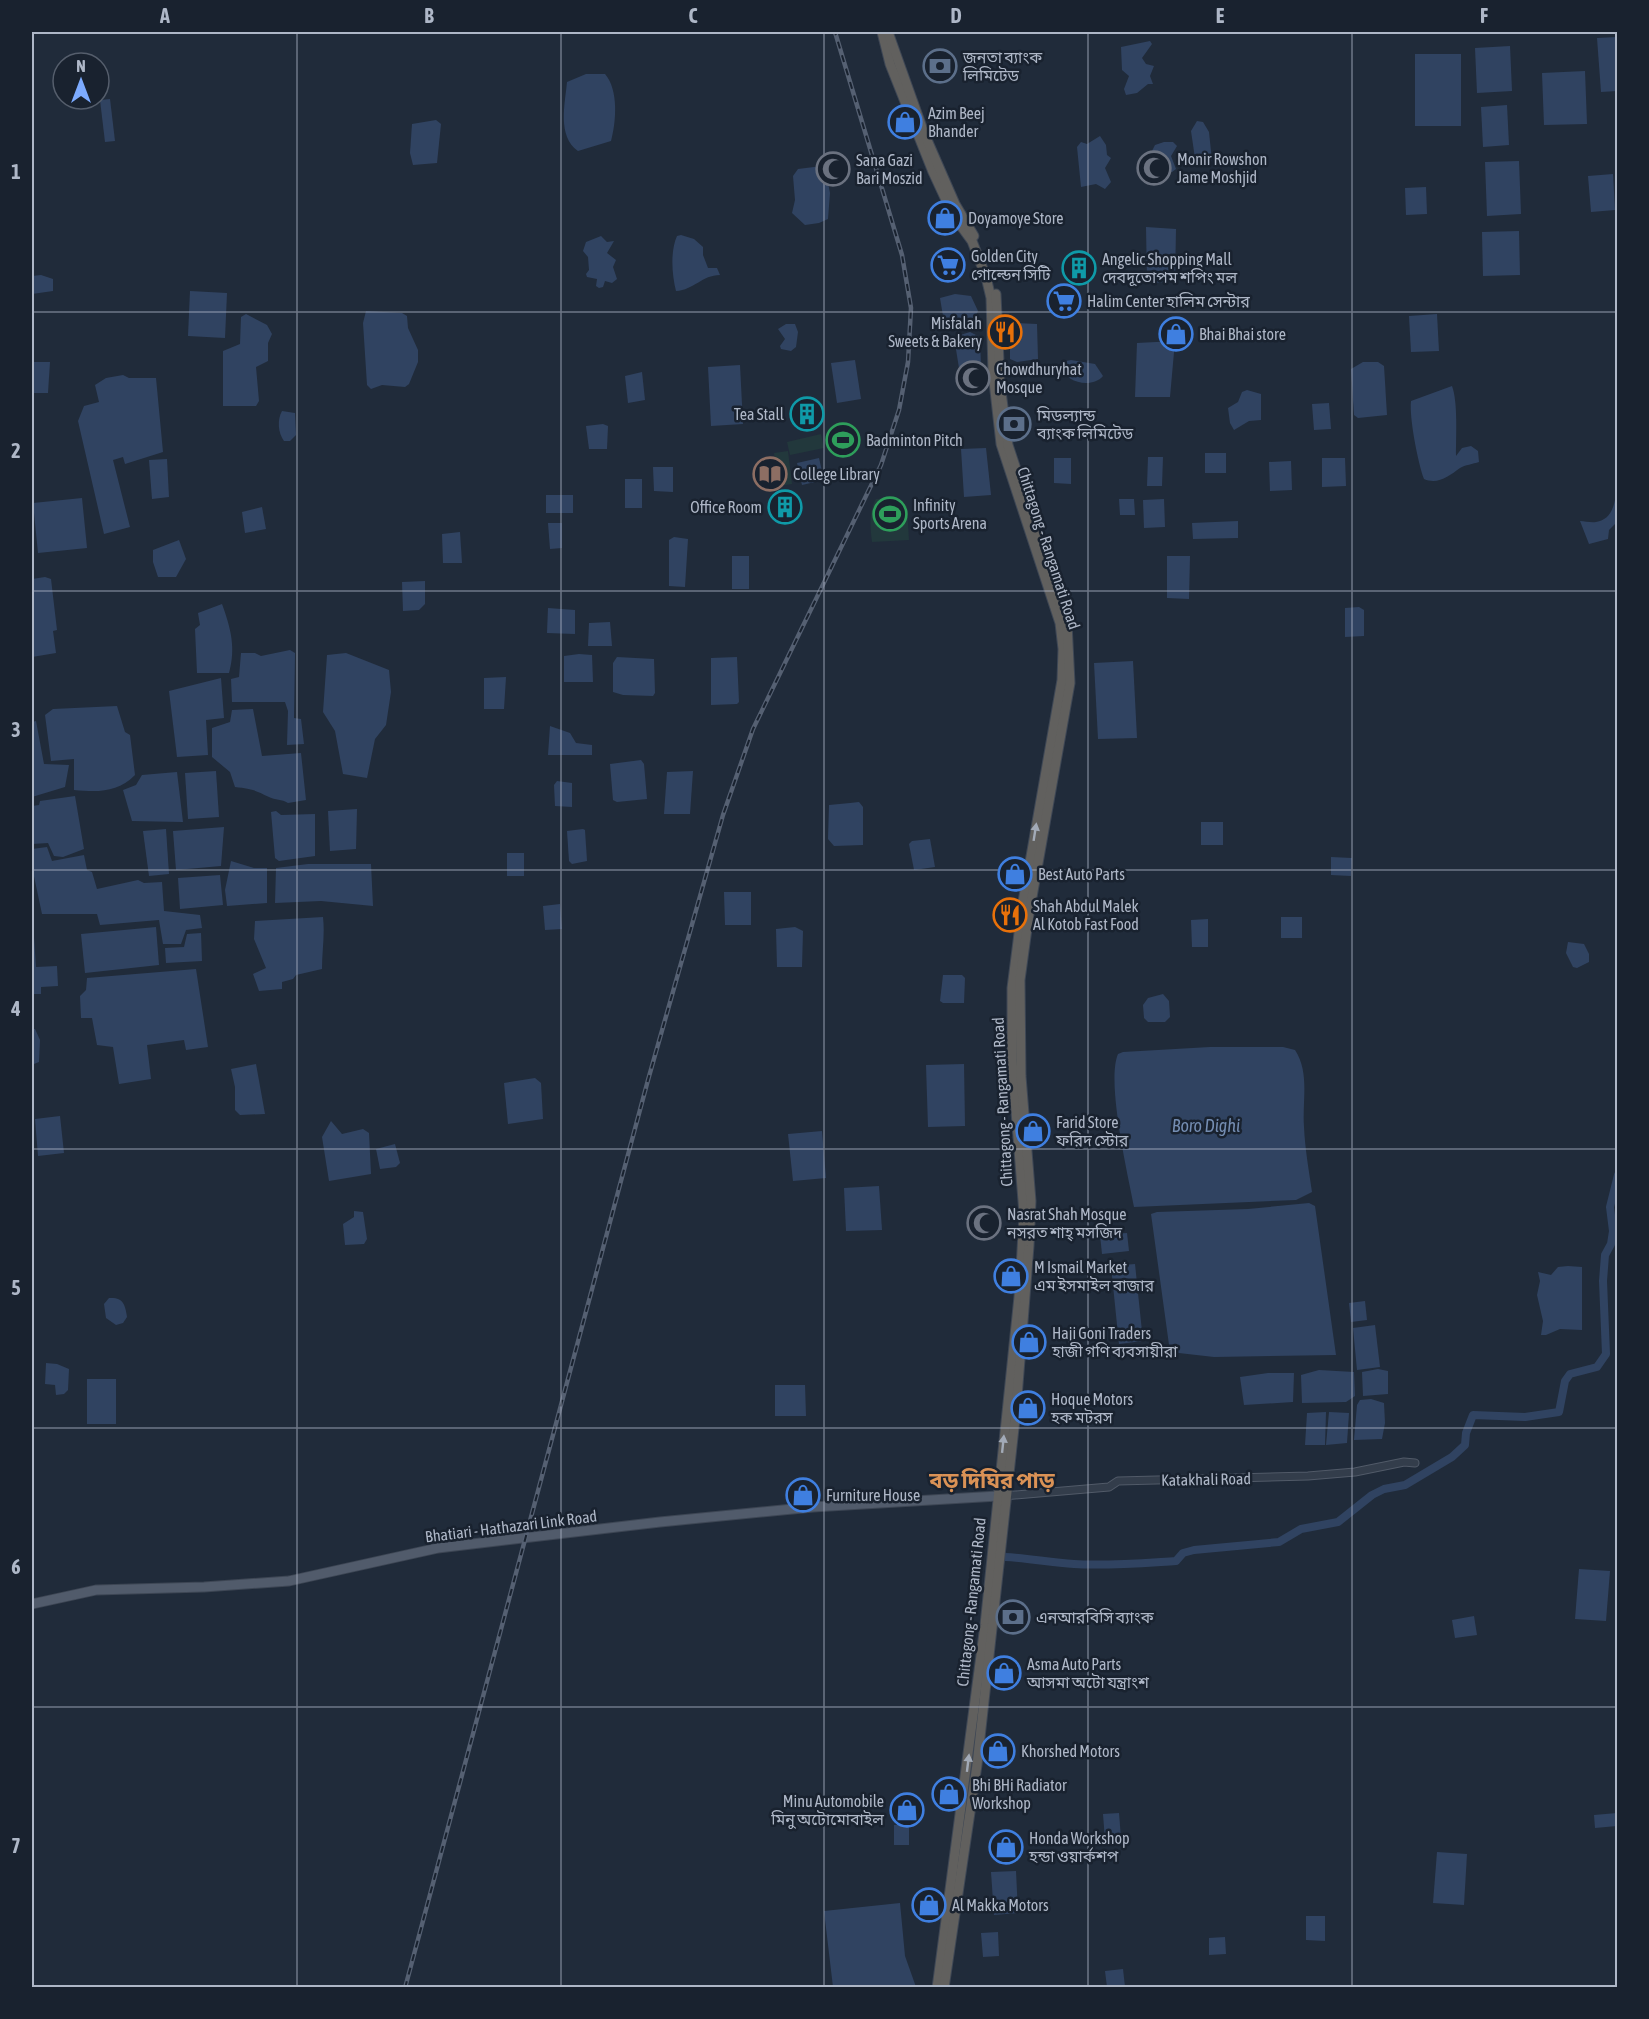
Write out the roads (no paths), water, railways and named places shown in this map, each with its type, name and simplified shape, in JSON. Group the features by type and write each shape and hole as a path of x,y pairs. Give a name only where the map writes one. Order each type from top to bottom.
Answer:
{"highway":[{"name":"Chittagong - Rangamati Road","path":"882,32 890,64 933,172 953,214 972,241 986,277 991,298 993,373 1001,444 1067,649"},
{"name":"Chittagong - Rangamati Road","path":"888,32 924,133 994,282 1000,384 1008,445 1067,622 1067,649 1027,878 1012,988 1012,1060 1024,1214 1020,1287 977,1765 944,1988"},
{"name":"Chittagong - Rangamati Road","path":"937,1988 1002,1496"}],"main road":[{"name":"Bhatiari - Hathazari Link Road","path":"32,1604 96,1590 204,1587 289,1581 438,1548 660,1522 853,1504 1002,1496"}],"street":[{"name":"Katakhali Road","path":"1002,1496 1109,1487 1118,1481 1308,1476 1355,1472 1404,1462 1415,1463"}],"water":[{"path":"1617,37 1617,91 1601,92 1597,38"},
{"path":"1150,41 1152,44 1142,58 1146,64 1154,66 1150,76 1153,84 1148,84 1137,93 1126,95 1124,89 1129,76 1122,70 1121,47"},
{"path":"1510,46 1512,91 1477,93 1475,48"},
{"path":"1415,54 1461,54 1461,126 1415,126"},
{"path":"1585,71 1587,124 1544,125 1542,73"},
{"path":"586,74 605,74 609,81 614,97 614,125 611,141 578,151 567,137 564,119 565,100 567,82"},
{"path":"1507,105 1509,145 1483,147 1481,107"},
{"path":"111,107 115,141 105,142 101,111 111,111"},
{"path":"436,120 441,124 437,163 413,165 410,153 412,124"},
{"path":"1197,121 1203,122 1209,132 1212,161 1205,165 1196,165 1191,131"},
{"path":"1100,136 1106,145 1107,155 1111,158 1105,168 1111,182 1105,189 1096,184 1081,187 1077,147 1081,142 1087,144"},
{"path":"1173,142 1177,146 1171,156 1176,169 1172,172 1163,170 1161,161 1154,158 1151,153 1155,145"},
{"path":"1519,161 1521,214 1487,216 1485,162"},
{"path":"825,167 830,193 828,219 805,225 792,213 795,200 793,176 798,169"},
{"path":"1613,174 1615,210 1591,212 1588,176"},
{"path":"1426,187 1427,214 1406,215 1405,188"},
{"path":"1146,227 1176,229 1175,281 1155,283 1147,279"},
{"path":"1519,231 1520,275 1483,276 1482,232"},
{"path":"601,236 607,242 614,241 607,253 616,260 613,267 617,279 612,283 605,281 603,287 599,288 596,286 597,279 587,277 588,257 583,251 586,242"},
{"path":"677,236 694,239 703,247 703,255 708,268 717,268 720,275 708,277 688,288 676,291 673,256"},
{"path":"41,275 53,279 53,291 32,294 32,276"},
{"path":"190,291 227,293 225,338 188,336"},
{"path":"955,294 971,296 978,311 974,320 955,323 943,316 940,298"},
{"path":"366,311 402,313 407,316 408,328 418,350 418,362 409,384 405,387 382,385 371,389 367,385 363,323"},
{"path":"246,314 267,325 272,334 268,343 268,361 256,367 259,401 256,406 223,406 223,351 240,344 241,317"},
{"path":"1437,314 1439,351 1411,352 1409,316"},
{"path":"1016,323 1037,324 1038,359 1017,362 1010,359 1010,331"},
{"path":"786,324 795,324 798,332 796,347 791,351 781,349 780,346 785,339 778,329"},
{"path":"970,332 980,337 981,368 968,371 959,368 954,337"},
{"path":"1175,341 1170,397 1135,397 1137,343"},
{"path":"855,360 861,399 837,403 831,363"},
{"path":"1071,360 1095,364 1103,376 1086,383 1067,377 1060,366 1062,362"},
{"path":"32,362 50,362 48,393 32,393"},
{"path":"1363,362 1378,362 1384,366 1387,415 1358,418 1354,415 1351,369"},
{"path":"740,365 743,424 711,426 708,367"},
{"path":"642,372 645,400 628,403 625,376"},
{"path":"123,375 129,378 156,378 163,452 125,464 123,457 113,460 130,527 104,534 78,421 84,406 99,402 95,385 106,378"},
{"path":"1452,386 1456,410 1456,456 1462,448 1471,446 1478,451 1479,462 1462,467 1443,479 1429,481 1424,479 1419,462 1411,401"},
{"path":"1247,390 1261,394 1261,420 1249,421 1234,430 1230,423 1228,408 1238,402 1242,392"},
{"path":"1329,403 1331,429 1314,430 1312,404"},
{"path":"282,411 295,413 296,435 290,441 284,441 279,430 279,418"},
{"path":"603,424 608,426 607,449 589,449 586,426"},
{"path":"986,448 991,495 964,497 961,449"},
{"path":"1205,453 1226,453 1226,473 1205,473"},
{"path":"1148,457 1163,457 1162,486 1147,486"},
{"path":"819,458 824,480 802,485 797,463"},
{"path":"1054,458 1071,458 1071,484 1054,483"},
{"path":"1322,458 1345,458 1346,486 1322,487"},
{"path":"167,459 169,497 152,499 149,460"},
{"path":"1291,461 1292,490 1270,491 1269,462"},
{"path":"653,467 673,467 673,492 654,491"},
{"path":"625,479 642,479 642,508 625,508"},
{"path":"1617,480 1617,522 1609,530 1608,539 1589,544 1580,521 1596,522 1608,516 1614,506"},
{"path":"546,495 573,495 573,513 546,513"},
{"path":"82,498 87,548 38,553 33,503"},
{"path":"1119,499 1134,499 1135,515 1120,515"},
{"path":"1164,499 1165,527 1144,528 1143,500"},
{"path":"262,507 266,529 245,533 242,512"},
{"path":"1238,521 1238,538 1193,539 1192,523"},
{"path":"548,523 562,523 562,548 550,549"},
{"path":"460,532 462,563 443,563 442,534"},
{"path":"674,537 688,539 685,587 669,586 669,540"},
{"path":"179,540 186,559 176,577 158,577 153,562 153,550"},
{"path":"732,556 749,556 749,589 732,589"},
{"path":"1167,556 1190,556 1189,599 1167,598"},
{"path":"45,577 51,579 57,630 53,631 56,653 32,657 32,579"},
{"path":"425,581 425,604 419,610 403,611 402,582"},
{"path":"222,604 232,638 229,673 197,673 195,629 200,625 198,613"},
{"path":"1359,607 1364,610 1364,636 1345,637 1345,608"},
{"path":"548,608 575,610 575,634 547,633"},
{"path":"610,622 612,646 588,646 589,623"},
{"path":"290,650 295,653 294,718 301,719 304,744 287,745 288,711 285,702 232,702 231,679 239,677 241,653 255,653 261,656"},
{"path":"346,653 389,670 391,692 386,725 375,739 367,778 343,774 335,731 323,712 327,655"},
{"path":"592,655 593,682 564,682 564,656"},
{"path":"617,657 654,659 655,693 653,696 623,695 613,692 613,663"},
{"path":"737,657 739,702 711,705 711,658"},
{"path":"1133,661 1137,738 1098,739 1094,663"},
{"path":"506,677 504,709 484,709 484,678"},
{"path":"221,678 224,718 206,720 208,755 177,757 169,691"},
{"path":"117,706 125,732 130,735 135,775 121,785 107,790 74,790 74,759 51,761 45,715 53,709"},
{"path":"253,709 262,756 301,753 306,800 288,803 253,790 235,787 230,772 212,757 212,728 230,722 232,710"},
{"path":"36,721 44,764 69,765 65,787 32,797 32,722"},
{"path":"550,726 570,733 576,743 592,745 592,755 548,755"},
{"path":"641,760 644,764 647,799 617,802 613,800 610,764"},
{"path":"216,771 219,817 188,819 185,773"},
{"path":"693,771 690,814 664,814 667,772"},
{"path":"177,772 183,822 132,821 123,790 136,785 142,775"},
{"path":"557,781 572,783 572,807 555,806 554,785"},
{"path":"75,796 84,849 63,857 54,856 48,843 32,844 32,806 39,805 40,801"},
{"path":"859,802 863,807 863,845 834,846 828,839 829,805"},
{"path":"357,809 356,849 330,851 328,811"},
{"path":"276,811 281,815 315,814 315,856 279,861 275,858 271,812"},
{"path":"1201,822 1223,822 1223,845 1201,845"},
{"path":"224,827 221,866 176,870 173,831"},
{"path":"166,829 169,874 149,876 143,831"},
{"path":"585,830 587,861 572,864 569,861 567,831"},
{"path":"930,839 935,867 914,870 909,844 912,841"},
{"path":"47,847 52,861 84,855 87,870 92,872 97,889 138,880 144,883 162,882 164,911 200,915 202,928 186,930 181,944 163,944 159,920 100,925 97,914 42,914 32,867 32,849"},
{"path":"507,853 524,853 524,876 507,876"},
{"path":"1331,857 1352,858 1351,876 1331,875"},
{"path":"231,861 254,868 267,868 267,903 227,906 225,890"},
{"path":"308,864 371,864 373,906 321,901 275,903 276,868"},
{"path":"220,875 223,905 180,909 178,878"},
{"path":"724,892 751,892 751,925 725,925"},
{"path":"560,904 562,929 545,930 543,906"},
{"path":"323,917 322,969 296,975 293,979 282,982 282,989 259,991 253,974 266,968 254,939 255,921"},
{"path":"1281,917 1302,917 1302,938 1281,938"},
{"path":"1208,919 1208,947 1192,947 1191,920"},
{"path":"33,922 36,967 57,966 58,986 41,987 41,994 32,994"},
{"path":"156,927 159,965 85,973 81,934"},
{"path":"795,927 803,931 802,967 777,967 776,929"},
{"path":"201,933 202,961 166,963 165,948 184,947 187,934"},
{"path":"1568,942 1584,944 1589,954 1589,962 1577,968 1573,967 1566,953"},
{"path":"196,969 208,1047 186,1050 184,1040 147,1045 151,1079 119,1084 113,1047 97,1045 92,1018 81,1018 80,996 86,990 87,978"},
{"path":"943,975 962,975 965,978 964,1003 940,1001"},
{"path":"1163,994 1169,1001 1170,1017 1165,1022 1148,1022 1144,1018 1143,1005 1148,998"},
{"path":"32,1029 35,1029 40,1040 39,1062 34,1064"},
{"name":"Boro Dighi","path":"1210,1047 1283,1047 1295,1050 1300,1059 1304,1078 1305,1135 1312,1192 1296,1200 1134,1207 1116,1106 1115,1067 1118,1054"},
{"path":"256,1064 265,1114 240,1115 235,1110 235,1087 231,1069"},
{"path":"964,1064 965,1126 928,1127 926,1065"},
{"path":"535,1078 541,1083 543,1119 508,1124 504,1083"},
{"path":"60,1116 64,1153 38,1156 35,1119"},
{"path":"331,1121 342,1134 363,1129 369,1133 371,1174 329,1181 322,1137"},
{"path":"822,1131 826,1178 793,1181 788,1134"},
{"path":"395,1144 400,1163 396,1167 380,1169 376,1149"},
{"path":"879,1186 882,1230 846,1231 844,1188"},
{"path":"1309,1203 1315,1206 1336,1355 1214,1357 1170,1352 1151,1214"},
{"path":"354,1211 363,1212 367,1239 364,1244 345,1245 343,1224 354,1217"},
{"path":"1127,1233 1129,1251 1102,1254 1100,1235"},
{"path":"1135,1264 1143,1341 1119,1344 1111,1266"},
{"path":"1558,1267 1582,1267 1582,1330 1560,1329 1541,1335 1543,1321 1537,1295 1540,1281 1538,1272 1551,1275"},
{"path":"109,1298 120,1300 124,1305 127,1317 123,1323 116,1325 106,1318 104,1304"},
{"path":"1365,1301 1367,1320 1351,1322 1349,1303"},
{"path":"1375,1325 1380,1367 1357,1370 1353,1328"},
{"path":"46,1363 57,1364 69,1369 68,1390 64,1394 56,1395 55,1385 45,1384"},
{"path":"1378,1369 1388,1371 1388,1394 1363,1396 1362,1372"},
{"path":"1319,1370 1354,1372 1355,1396 1346,1402 1302,1403 1301,1375"},
{"path":"1268,1373 1294,1373 1293,1402 1244,1405 1240,1377"},
{"path":"87,1379 116,1379 116,1424 87,1424"},
{"path":"775,1385 805,1385 806,1416 775,1416"},
{"path":"1371,1399 1384,1403 1385,1423 1382,1439 1354,1440 1357,1405 1360,1400"},
{"path":"1326,1412 1325,1445 1305,1445 1307,1413"},
{"path":"1329,1412 1349,1413 1347,1443 1326,1445"},
{"path":"1579,1569 1610,1571 1606,1621 1575,1619"},
{"path":"1474,1616 1477,1635 1455,1638 1452,1620"},
{"path":"1119,1813 1121,1838 1105,1840 1103,1814"},
{"path":"1617,1813 1617,1826 1595,1828 1594,1815"},
{"path":"894,1825 909,1825 909,1845 894,1845"},
{"path":"1437,1852 1467,1854 1464,1905 1433,1903"},
{"path":"1016,1871 1018,1913 994,1915 991,1872"},
{"path":"900,1903 905,1956 916,1987 833,1987 824,1911"},
{"path":"1306,1916 1325,1916 1325,1941 1306,1940"},
{"path":"998,1932 999,1956 983,1957 981,1933"},
{"path":"1225,1937 1226,1954 1209,1955 1209,1938"},
{"path":"1123,1969 1125,1987 1107,1987 1105,1971"}],"waterway":[{"path":"1005,1557 1100,1565 1176,1561 1183,1553 1194,1550 1279,1542 1301,1529 1338,1522 1372,1495 1384,1489 1405,1485 1452,1457 1465,1445 1466,1433 1473,1415 1525,1417 1559,1412 1565,1381 1570,1374 1597,1367 1606,1354 1603,1281 1605,1255 1611,1244 1613,1231 1610,1207 1618,1175"}],"railway":[{"path":"405,1988 648,1080 723,815 753,729 881,465 899,410 908,362 911,308 902,255 835,32"}],"place":[{"name":"জনতা ব্যাংক লিমিটেড","path":"940,66"},
{"name":"Azim Beej Bhander","path":"905,122"},
{"name":"Monir Rowshon Jame Moshjid","path":"1154,168"},
{"name":"Sana Gazi Bari Moszid","path":"833,169"},
{"name":"Doyamoye Store","path":"945,218"},
{"name":"Golden City গোল্ডেন সিটি","path":"948,265"},
{"name":"Angelic Shopping Mall দেবদূতোপম শপিং মল","path":"1079,268"},
{"name":"Halim Center হালিম সেন্টার","path":"1064,301"},
{"name":"Misfalah Sweets & Bakery","path":"1005,332"},
{"name":"Bhai Bhai store","path":"1176,334"},
{"name":"Chowdhuryhat Mosque","path":"973,378"},
{"name":"Tea Stall","path":"807,414"},
{"name":"মিডল্যান্ড ব্যাংক লিমিটেড","path":"1014,424"},
{"name":"Badminton Pitch","path":"843,440"},
{"name":"College Library","path":"770,474"},
{"name":"Office Room","path":"785,507"},
{"name":"Infinity Sports Arena","path":"890,514"},
{"name":"Best Auto Parts","path":"1015,874"},
{"name":"Shah Abdul Malek Al Kotob Fast Food","path":"1010,915"},
{"name":"Farid Store ফরিদ স্টোর","path":"1033,1131"},
{"name":"Nasrat Shah Mosque নসরত শাহ্‌ মসজিদ","path":"984,1223"},
{"name":"M Ismail Market এম ইসমাইল বাজার","path":"1011,1276"},
{"name":"Haji Goni Traders হাজী গণি ব্যবসায়ীরা","path":"1029,1342"},
{"name":"Hoque Motors হক মটরস","path":"1028,1408"},
{"name":"Furniture House","path":"803,1495"},
{"name":"এনআরবিসি ব্যাংক","path":"1013,1617"},
{"name":"Asma Auto Parts আসমা অটো যন্ত্রাংশ","path":"1004,1673"},
{"name":"Khorshed Motors","path":"998,1751"},
{"name":"Bhi BHi Radiator Workshop","path":"949,1794"},
{"name":"Minu Automobile মিনু অটোমোবাইল","path":"907,1810"},
{"name":"Honda Workshop হন্ডা ওয়ার্কশপ","path":"1006,1847"},
{"name":"Al Makka Motors","path":"929,1905"}],"district":[{"name":"বড় দিঘির পাড়","path":"992,1480"}]}
